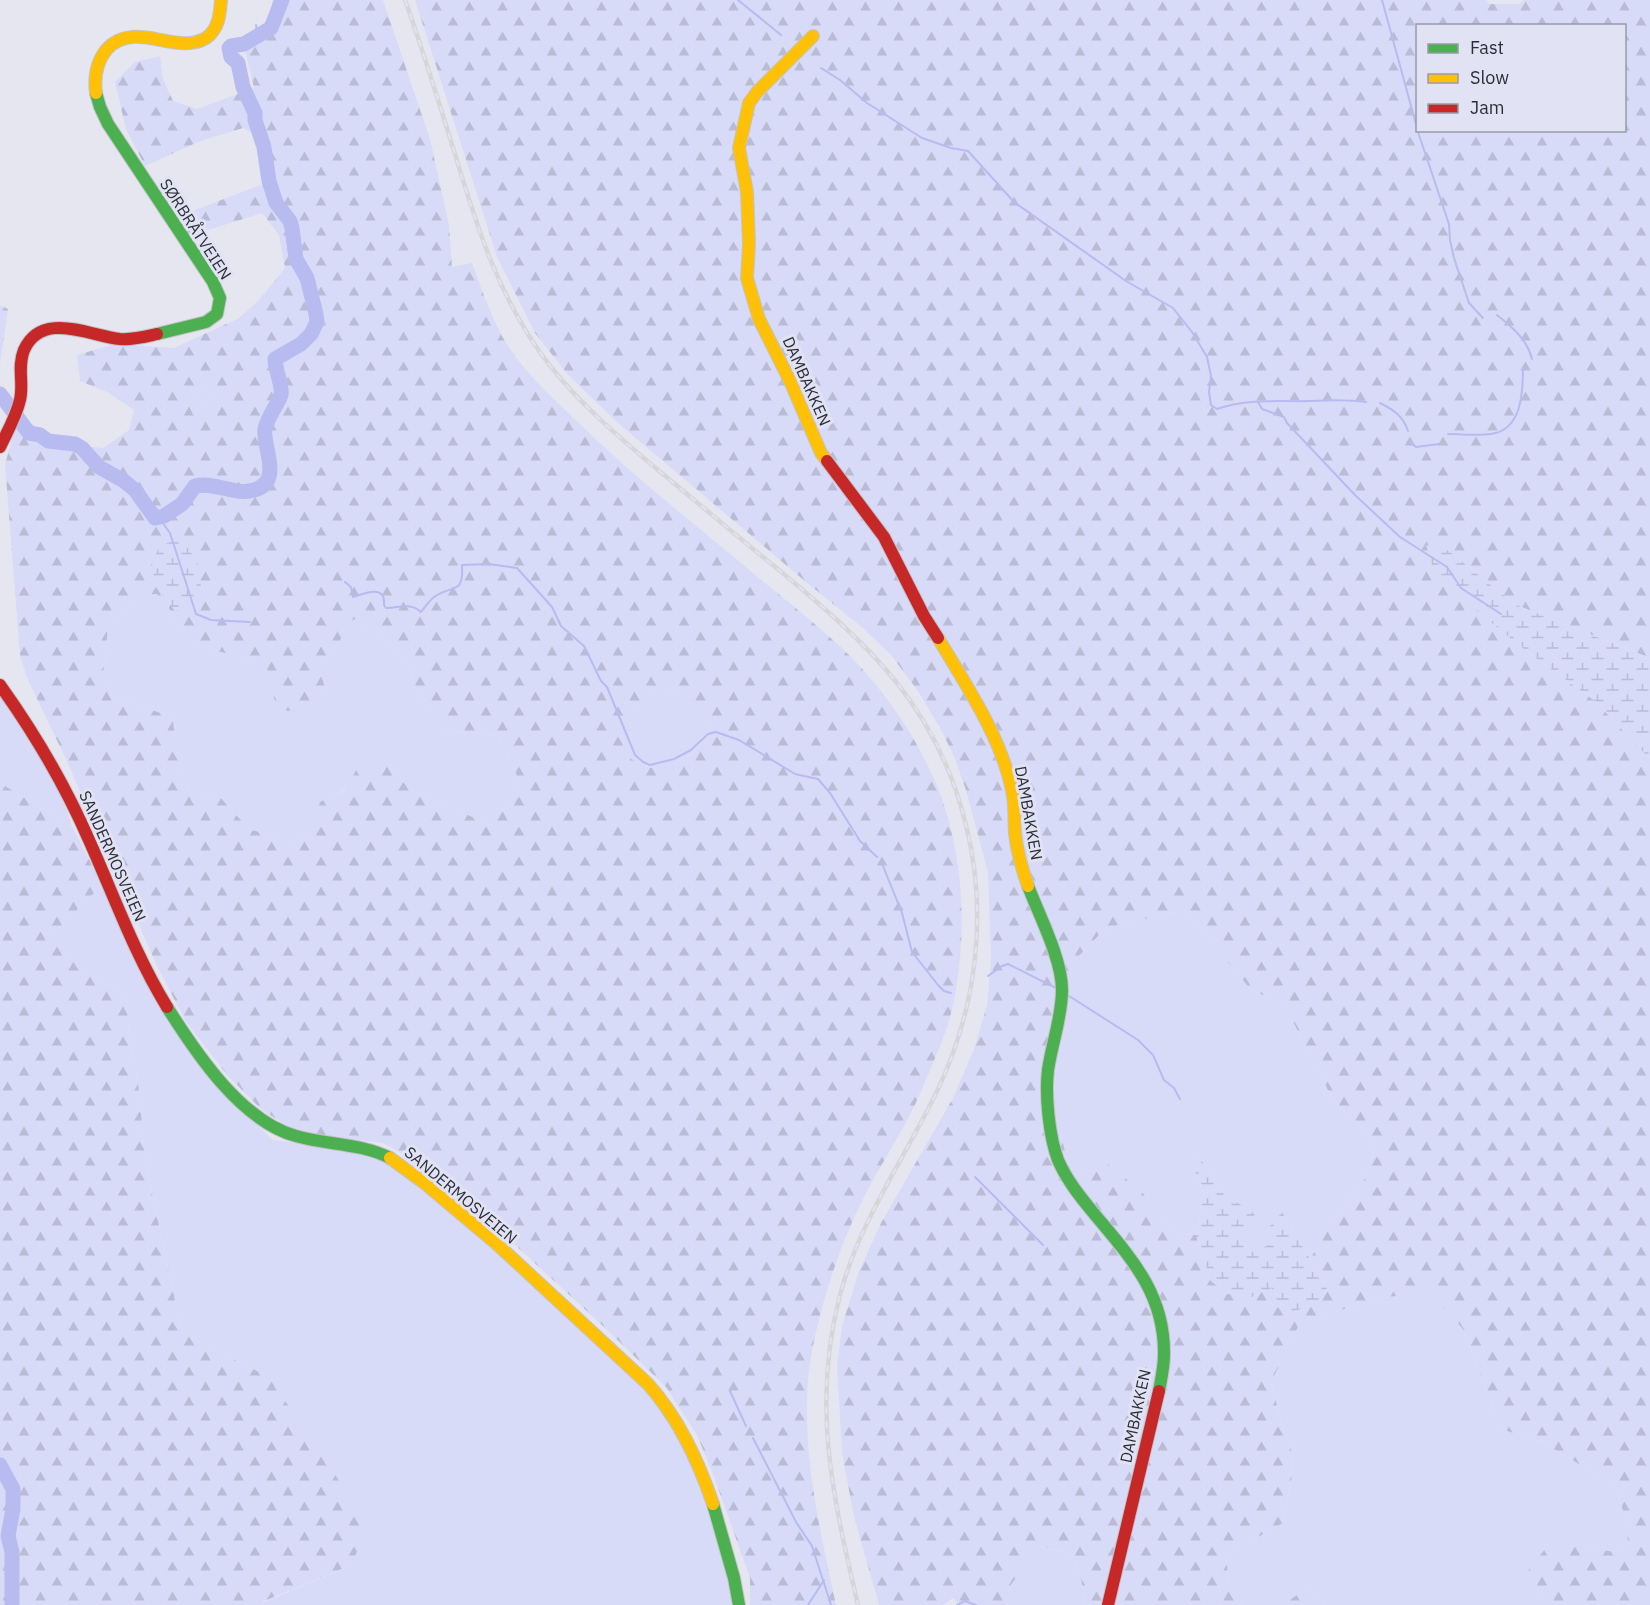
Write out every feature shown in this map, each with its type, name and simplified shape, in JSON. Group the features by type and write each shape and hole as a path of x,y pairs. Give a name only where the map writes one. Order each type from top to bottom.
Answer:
{"street":[{"name":"SØRBRÅTVEIEN","path":"0,447 21,397 19,378 22,353 27,342 44,330 59,327 134,340 206,322 217,314 220,298 213,282 148,187 108,122 98,100 95,80 102,54 113,43 124,38 132,36 172,42 207,37 218,23 221,0"},
{"name":"DAMBAKKEN","path":"813,36 757,92 749,104 744,119 739,148 747,192 747,278 759,319 790,381 821,453 878,527 924,616 959,669 997,746 1013,796 1015,834 1023,873 1054,953 1062,987 1061,1007 1048,1071 1046,1104 1058,1159 1076,1191 1138,1268 1150,1289 1160,1318 1164,1355 1159,1394 1108,1605"},
{"name":"SANDERMOSVEIEN","path":"0,685 37,738 68,795 159,992 190,1040 227,1087 260,1119 282,1133 305,1140 364,1148 391,1158 471,1223 564,1305 654,1390 669,1409 687,1441 713,1503 737,1587 739,1605"}],"green space":[{"path":"272,0 383,0 430,139 449,225 452,267 472,263 502,336 518,360 548,393 602,445 814,624 858,665 901,718 924,758 942,799 955,848 961,899 961,950 952,1011 915,1104 866,1192 845,1239 822,1307 809,1373 807,1406 811,1473 836,1605 750,1605 750,1578 713,1474 697,1435 666,1387 451,1186 428,1168 383,1143 324,1136 287,1126 261,1109 228,1076 186,1022 157,966 65,757 27,678 20,655 5,465 15,427 33,424 58,443 103,448 129,430 134,410 107,392 80,381 77,355 115,344 174,348 239,318 259,300 285,268 279,235 262,213 189,236 179,216 274,180 254,134 243,128 198,142 145,166 126,129 115,82 135,62 160,56 163,79 173,101 197,109 254,88 244,45 274,24","holes":["202,386 211,392 213,398 193,415 188,401 194,397 191,390","157,594 169,608 183,636 192,643 257,663 270,672 278,708 292,711 305,709 328,697 318,665 340,641 345,624 355,619 404,655 423,706 445,730 498,736 520,782 502,810 484,822 412,791 387,766 360,763 345,790 320,802 309,835 290,842 249,829 219,796 189,791 182,773 172,717 112,696 103,674 108,629 137,595","674,689 700,711 709,722 693,754 671,765 650,768 631,759 630,712 644,696"]},
{"path":"415,0 1486,0 1489,4 1519,4 1524,0 1650,0 1650,658 1514,604 1449,551 1529,653 1595,701 1650,759 1650,1605 1566,1605 1534,1596 1527,1572 1549,1544 1576,1544 1613,1552 1628,1545 1626,1520 1615,1486 1544,1443 1501,1429 1463,1329 1429,1292 1388,1297 1301,1321 1271,1382 1282,1425 1292,1452 1293,1470 1283,1523 1226,1555 1229,1585 1242,1605 1085,1605 1081,1578 1071,1553 1039,1546 1010,1586 1007,1605 960,1605 953,1598 943,1605 879,1605 854,1517 842,1453 837,1367 842,1326 859,1271 881,1223 953,1098 974,1049 987,1005 991,959 988,873 966,790 953,754 940,728 918,691 891,655 864,629 618,423 569,376 535,333 497,257","holes":["1186,911 1251,990 1284,1004 1333,1100 1377,1142 1362,1186 1343,1205 1310,1259 1327,1289 1320,1301 1272,1288 1228,1294 1211,1281 1196,1235 1176,1233 1141,1191 1108,1164 1087,1177 1077,1174 1066,1155 1052,1100 1067,1006 1071,964 1103,931 1123,923"]},
{"path":"0,305 8,309 0,364"},
{"path":"202,386 211,392 213,398 193,415 187,401 194,397 191,390"},
{"path":"181,539 197,561 203,599 175,611 155,585 152,563 160,545"},
{"path":"1426,545 1449,551 1514,604 1650,658 1650,759 1595,701 1529,653 1436,578"},
{"path":"157,593 169,608 183,636 192,643 257,663 271,672 274,698 328,697 318,665 340,641 345,624 355,619 404,655 423,706 445,730 498,736 520,782 502,810 484,822 412,791 387,766 320,803 309,835 290,842 249,829 219,796 189,791 182,773 172,717 112,696 103,674 108,629 137,595"},
{"path":"674,689 700,711 709,722 693,754 671,765 650,768 631,759 630,712 644,696"},
{"path":"0,695 39,752 59,787 72,826 0,783"},
{"path":"0,783 72,826 102,885 52,935 78,968 126,996 129,1032 138,1082 146,1165 182,1333 269,1377 369,1525 351,1565 262,1602 263,1605 0,1605"},
{"path":"102,885 156,1001 217,1085 273,1140 338,1148 398,1166 503,1258 553,1295 632,1375 675,1427 707,1497 734,1597 734,1605 263,1605 262,1603 351,1565 269,1377 182,1333 146,1165 138,1082 129,1032 126,996 78,968 52,935"},
{"path":"1186,911 1251,990 1284,1004 1333,1100 1377,1142 1362,1186 1343,1205 1310,1259 1282,1212 1271,1244 1249,1253 1239,1241 1254,1214 1222,1193 1199,1156 1191,1162 1204,1194 1196,1235 1176,1233 1141,1191 1077,1174 1066,1155 1052,1100 1067,1006 1071,964 1103,931 1123,923"},
{"path":"1199,1156 1222,1193 1255,1214 1239,1241 1249,1253 1271,1244 1267,1230 1282,1212 1327,1288 1320,1301 1293,1312 1276,1307 1272,1288 1252,1297 1228,1294 1211,1281 1196,1235 1204,1194 1191,1162"},
{"path":"1429,1291 1463,1329 1501,1429 1544,1443 1615,1486 1626,1520 1628,1545 1613,1552 1576,1544 1534,1596 1566,1605 1326,1605 1307,1587 1288,1605 1242,1605 1229,1585 1226,1555 1283,1523 1293,1470 1292,1452 1282,1425 1271,1381 1301,1321 1388,1297"},
{"path":"1038,1546 1071,1553 1081,1578 1085,1605 1007,1605 1010,1586"},
{"path":"1307,1587 1326,1605 1288,1605 1289,1601"}],"waterway":[{"path":"0,394 29,433 40,435 48,441 75,444 82,448 99,467 135,490 155,518 164,516 182,504 195,486 210,485 240,491 254,490 263,486 270,472 265,429 281,395 275,359 301,344 311,334 317,322 307,278 296,259 290,221 276,203 269,181 264,147 255,113 243,87 238,63 231,57 229,48 244,44 271,28 282,0"},
{"path":"738,0 781,35"},
{"path":"1382,0 1416,124"},
{"path":"256,25 258,36"},
{"path":"821,68 840,80 867,103 922,138 968,151 1014,202 1126,281 1173,308 1192,332 1207,357 1211,376 1209,392 1211,405 1217,409 1240,403 1263,401 1352,400 1366,402"},
{"path":"1418,132 1449,224 1454,258 1469,303 1483,318"},
{"path":"1497,315 1523,339 1532,359"},
{"path":"1448,434 1491,434 1509,425 1519,408 1523,368"},
{"path":"1258,402 1262,409 1284,417 1287,423 1355,495 1400,537 1447,567 1461,588 1501,614"},
{"path":"1380,403 1397,414 1408,431"},
{"path":"1410,442 1416,447 1439,444"},
{"path":"159,518 170,533 196,614 211,620 250,622"},
{"path":"345,582 351,587 353,597 378,592 382,594 386,608 409,606 421,612 434,597 459,585 462,565 489,564 517,568 552,607 561,626 584,646 601,681 607,687 635,755 643,762 650,765 674,759 691,750 708,734 716,732 739,740 795,774 818,779 830,793 860,841 877,857"},
{"path":"883,866 902,913 912,952 938,985 944,991 951,993"},
{"path":"988,976 1008,964 1056,988"},
{"path":"1066,994 1138,1040 1153,1055 1164,1080 1174,1088 1180,1099"},
{"path":"975,1177 1043,1245"},
{"path":"730,1391 746,1426"},
{"path":"753,1438 796,1522 812,1546 831,1605"},
{"path":"0,1465 13,1489 13,1509 8,1536 12,1552 12,1605"},
{"path":"808,1605 824,1580"},
{"path":"957,1605 965,1601 976,1605"}],"railway":[{"path":"405,0 479,230 502,287 532,341 575,395 602,421 812,598 870,652 918,712 937,746 953,783 966,825 973,858 977,925 975,958 962,1024 939,1087 859,1240 840,1295 831,1336 826,1413 829,1451 841,1527 858,1605"}],"traffic: fast":[{"path":"96,93 108,124 213,282 220,298 217,314 206,322 157,334"},
{"path":"1028,886 1049,937 1061,978 1060,1010 1047,1080 1048,1115 1052,1139 1058,1160 1070,1182 1134,1263 1152,1296 1163,1334 1164,1360 1159,1391"},
{"path":"167,1007 206,1064 239,1101 257,1116 276,1128 296,1136 356,1147 390,1158"},
{"path":"713,1504 734,1578 739,1605"}],"traffic: slow":[{"path":"96,93 95,81 98,64 107,49 118,41 130,37 182,43 206,38 216,26 221,0"},
{"path":"813,36 757,92 749,103 739,148 747,192 749,244 747,278 759,319 790,381 821,453 827,461"},
{"path":"938,638 983,714 1001,755 1013,796 1016,840 1028,886"},
{"path":"390,1158 423,1182 499,1246 648,1384 678,1426 701,1472 713,1504"}],"traffic: jam":[{"path":"0,447 18,406 21,394 22,356 32,338 42,331 54,328 68,328 120,339 134,339 157,334"},
{"path":"827,461 884,537 924,616 938,638"},
{"path":"0,685 37,741 70,799 135,946 167,1007"},
{"path":"1108,1605 1159,1391"}]}
